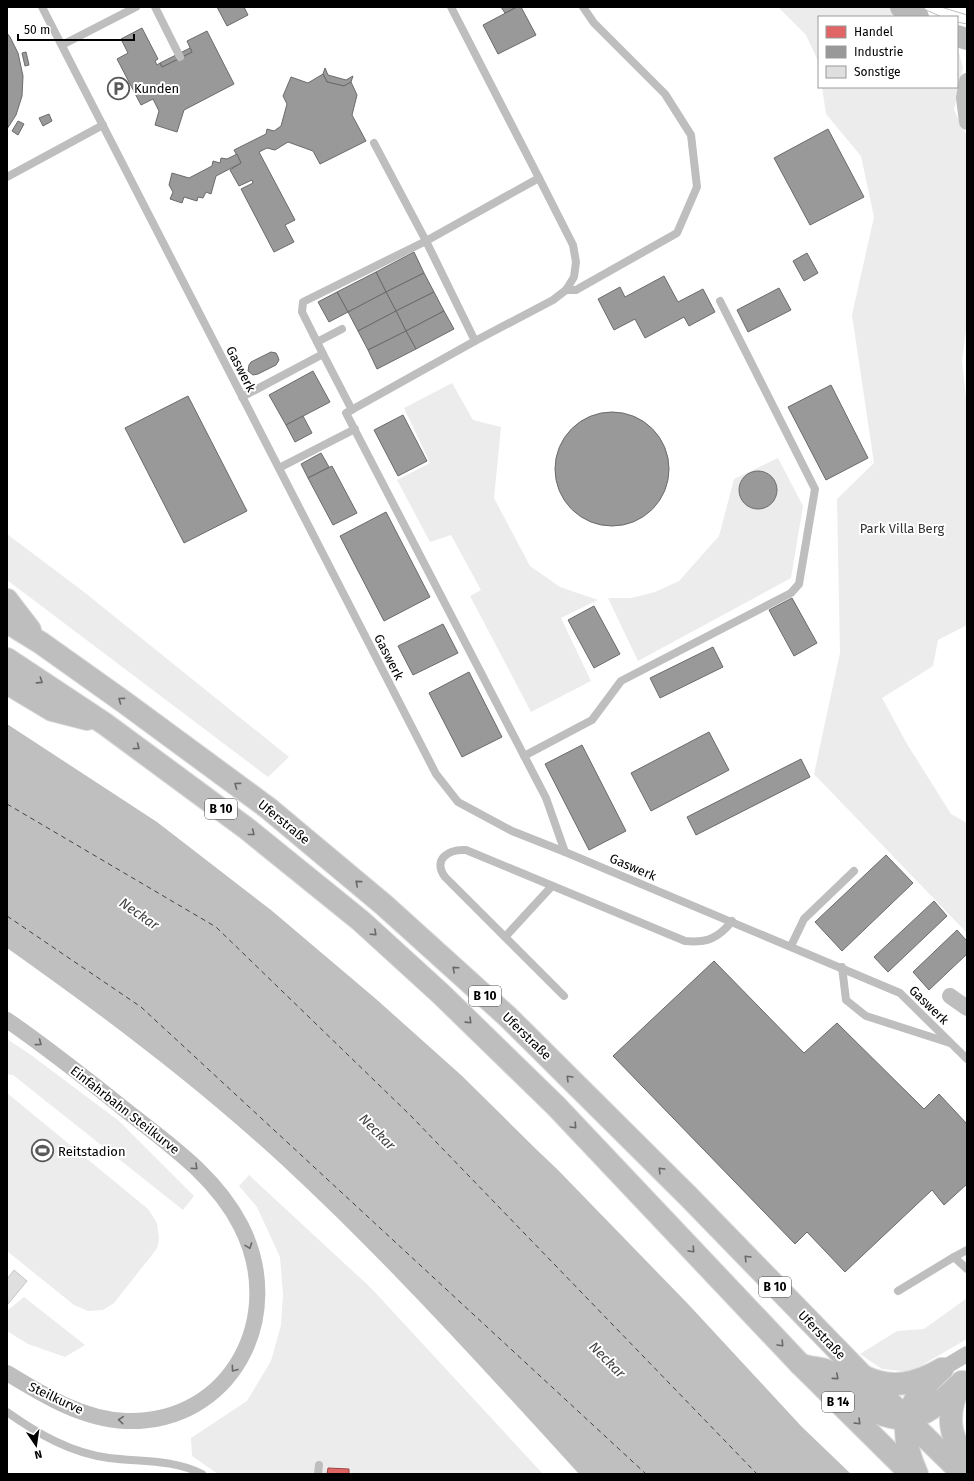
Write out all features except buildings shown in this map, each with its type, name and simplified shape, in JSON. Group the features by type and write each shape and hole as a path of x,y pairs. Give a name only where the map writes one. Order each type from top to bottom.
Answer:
{"main road":[{"path":"901,7 916,16"},
{"name":"B 10","path":"7,600 41,643"},
{"name":"Uferstraße","path":"7,622 41,643 268,808 384,905 508,1017 689,1198 863,1376 963,1474"},
{"name":"B 10","path":"7,659 106,724 246,828 361,921 441,994 556,1106 800,1364"},
{"name":"B 10","path":"7,683 52,710 106,724"},
{"path":"800,1364 805,1367 830,1372 865,1404 877,1412 887,1416 906,1419 913,1418 926,1412 945,1398 958,1378"},
{"name":"B 14","path":"800,1364 911,1474"},
{"path":"863,1376 877,1382 903,1384 920,1380 958,1378"},
{"path":"958,1378 952,1404 951,1425 955,1441 967,1465"},
{"path":"906,1419 905,1432 907,1445 917,1474"}],"street":[{"path":"967,81 964,98 967,122"},
{"path":"950,996 967,1008"},
{"name":"Einfahrbahn Steilkurve","path":"7,1020 86,1079 184,1157 204,1175 232,1211"},
{"name":"Steilkurve","path":"7,1373 60,1403 96,1416 111,1419 132,1420 161,1418 188,1408 206,1397 222,1384 234,1370 244,1353 255,1326 257,1311 257,1284 255,1262 242,1227 232,1211"},
{"path":"958,1378 967,1354"}],"lane":[{"name":"Gaswerk","path":"42,7 436,774 458,802 512,832 565,852 732,921 900,993 967,1059"},
{"path":"62,45 136,7"},
{"path":"155,7 180,57"},
{"path":"451,7 573,246 576,262 574,277 566,290 553,300 475,341 346,413 546,798 565,852"},
{"path":"566,290 576,290 677,233 697,187 690,135 665,94 594,23 583,7"},
{"path":"7,177 103,125"},
{"path":"374,143 426,241 475,341"},
{"path":"352,410 302,312 304,302 426,241 539,178"},
{"path":"524,756 592,720 621,681 791,593 799,584 815,489 720,301"},
{"path":"317,342 342,329"},
{"path":"242,397 323,354"},
{"path":"279,468 355,429"},
{"path":"564,996 445,877 440,866 441,860 447,854 458,850 466,850 685,941 698,942 712,938 724,931 732,921"},
{"path":"791,946 804,919 854,871"},
{"path":"505,937 552,886"},
{"path":"842,967 846,1000 866,1016 952,1044"},
{"path":"898,1291 967,1250"},
{"path":"954,1257 967,1269"},
{"path":"7,1412 46,1438 78,1451 109,1458 163,1462 181,1466 202,1474"},
{"path":"318,1474 319,1465"}],"green space":[{"path":"778,7 890,7 904,16 818,16 818,61 806,35"},
{"name":"Park Villa Berg","path":"958,50 963,67 954,110 967,136 967,322 962,361 967,407 967,625 938,640 933,666 882,698 907,744 951,814 967,823 967,933 814,774 840,653 837,499 874,463 852,315 874,217 861,156 826,114 822,88 958,88"},
{"path":"452,383 473,420 501,427 494,498 530,566 560,587 598,600 561,618 591,681 531,712 470,596 481,590 451,535 430,542 397,480 430,463 404,408"},
{"path":"778,458 803,506 791,578 638,661 608,598 631,598 655,592 679,581 719,536 734,479"},
{"path":"7,534 84,592 289,757 268,777 7,580"},
{"path":"7,1039 31,1055 119,1121 194,1196 183,1210 13,1075 7,1074"},
{"name":"Reitstadion","path":"7,1093 148,1209 157,1223 159,1237 158,1246 155,1251 114,1303 103,1310 88,1311 74,1305 7,1251"},
{"path":"249,1175 371,1288 543,1474 218,1474 192,1456 191,1438 247,1401 271,1361 281,1325 283,1294 280,1257 257,1207 239,1186"},
{"path":"24,1297 85,1345 65,1357 28,1344 7,1331 7,1311"},
{"path":"967,1298 967,1339 910,1372 882,1369 860,1354 897,1331 924,1329"}],"water":[{"name":"Neckar","path":"7,724 157,822 271,910 376,999 461,1075 557,1169 689,1305 801,1426 851,1474 579,1474 396,1277 281,1164 182,1079 113,1025 7,948"}],"ferry route":[{"path":"7,804 216,927 410,1115 757,1474"},
{"path":"7,916 141,1007 646,1474"}],"tram line":[{"path":"919,7 940,16"},
{"path":"941,7 967,15"},
{"path":"958,22 967,24"}],"place":[{"name":"Kunden","path":"118,88"},
{"name":"Reitstadion","path":"42,1151"}]}
